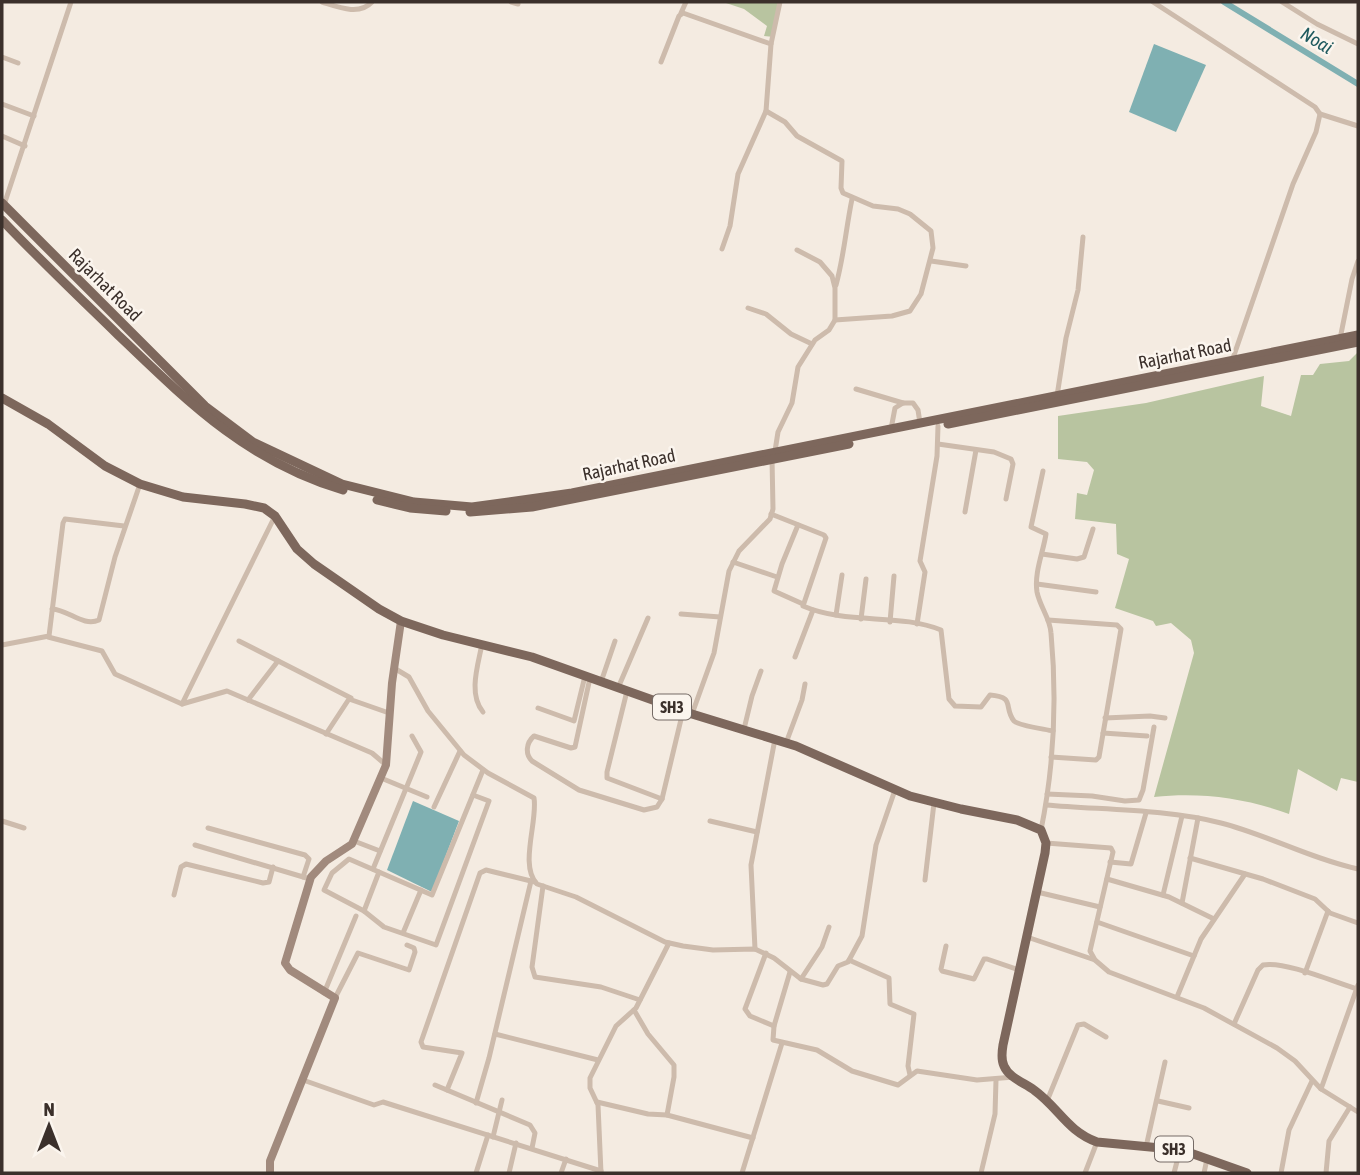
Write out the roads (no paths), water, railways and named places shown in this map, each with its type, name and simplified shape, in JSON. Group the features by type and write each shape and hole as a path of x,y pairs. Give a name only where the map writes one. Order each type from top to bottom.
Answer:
{"main road":[{"name":"Rajarhat Road","path":"3,204 205,406 253,442 342,484 414,502 472,506 572,493 1231,361 1341,342 1358,335"},
{"path":"2,220 198,412 256,453 320,483 410,508 441,511 494,511 608,492 773,454 938,426 1341,342 1358,342"},
{"path":"2,398 48,424 105,466 140,484 183,497 256,506 275,516"},
{"name":"SH3","path":"275,516 298,549 314,564 372,605 401,621 443,635 532,657 688,712 775,739 816,754 895,790 934,803 1017,820 1041,830"},
{"path":"1014,1077 1004,1067 1002,1053 1046,844 1041,830"},
{"name":"SH3","path":"1014,1077 1047,1101 1079,1135 1097,1142 1180,1150 1247,1173"}],"street":[{"path":"3,204 25,146 71,2"},
{"path":"322,2 359,10 372,2"},
{"path":"511,2 519,4"},
{"path":"661,62 686,2"},
{"path":"722,249 743,158 766,111 771,44 780,2"},
{"path":"1153,2 1315,107 1320,114 1358,126"},
{"path":"1282,2 1317,24 1358,44"},
{"path":"681,13 688,13 771,44"},
{"path":"2,57 18,63"},
{"path":"2,103 34,116"},
{"path":"766,111 785,122 797,136 842,161 843,193 879,208 903,210 926,226 933,236 931,261 919,300 910,311 892,316 835,320"},
{"path":"1231,361 1289,195 1316,132 1320,114"},
{"path":"2,136 25,146"},
{"path":"588,677 575,747 534,736 530,739 528,756 564,782 592,794 644,810 657,807 662,799 688,712 714,653 722,599 733,562 739,551 768,523 771,514 773,454 778,432 792,403 795,373 813,344 830,330 835,320 835,288 844,254 843,243 852,199"},
{"path":"1058,396 1066,338 1078,290 1083,237"},
{"path":"797,250 827,267 835,288"},
{"path":"931,261 966,266"},
{"path":"1341,342 1352,279 1358,261"},
{"path":"748,308 766,314 791,334 813,344"},
{"path":"856,389 914,404 919,410 920,424"},
{"path":"891,429 895,408 903,403"},
{"path":"917,624 925,572 920,561 938,444 938,426"},
{"path":"938,444 994,453 1011,459 1013,464 1006,499"},
{"path":"965,512 976,450"},
{"path":"1041,830 1053,731 1051,631 1040,604 1037,584 1046,534 1031,527 1043,471"},
{"path":"52,609 60,609 89,622 99,620 124,526 140,484"},
{"path":"771,514 826,538 803,604"},
{"path":"182,704 275,516"},
{"path":"48,637 64,521 67,519 124,526"},
{"path":"798,525 777,577 774,587 776,593 813,610 836,615 938,628 943,633 948,699 955,706 977,708 981,707 990,695 1002,696 1007,700 1013,718 1018,723 1053,731"},
{"path":"1042,554 1077,559 1084,557 1093,529"},
{"path":"733,562 777,577"},
{"path":"836,615 842,575"},
{"path":"890,622 894,576"},
{"path":"861,619 866,579"},
{"path":"1037,584 1096,592"},
{"path":"795,656 813,610"},
{"path":"681,614 720,617"},
{"path":"648,618 623,690 607,778 662,799"},
{"path":"1048,620 1120,626 1103,733 1096,760 1051,757"},
{"path":"306,878 354,841 386,765 389,713 401,621"},
{"path":"2,645 48,637 102,651 115,674 182,704 227,691 372,753 386,765"},
{"path":"239,641 351,698 389,713"},
{"path":"601,682 615,641"},
{"path":"482,644 475,693 477,705 483,712"},
{"path":"248,700 278,661"},
{"path":"394,668 409,677 428,711 460,751 483,770 534,798 530,860 533,882 476,1103"},
{"path":"744,729 761,671"},
{"path":"538,708 574,721 588,677"},
{"path":"786,743 806,684"},
{"path":"326,734 347,699 351,698"},
{"path":"1105,718 1165,718"},
{"path":"1047,794 1139,800 1154,727"},
{"path":"1103,733 1147,736"},
{"path":"364,911 380,851 421,752 412,736"},
{"path":"755,949 751,865 775,739"},
{"path":"434,807 460,751"},
{"path":"473,795 489,801 436,945 384,927 364,911 324,890 332,873 349,859 432,895 483,770"},
{"path":"381,778 427,797"},
{"path":"447,1090 462,1053 423,1046 421,1042 480,873 486,870 576,897 669,943 713,950 755,949 766,953 801,979 823,985 827,984 838,966 849,960 862,936 876,845 895,790"},
{"path":"925,880 934,803"},
{"path":"1046,805 1198,818 1238,828 1330,863 1358,869"},
{"path":"1111,862 1132,864 1146,813"},
{"path":"1163,895 1182,816"},
{"path":"1182,903 1198,818"},
{"path":"2,821 24,828"},
{"path":"710,821 757,832"},
{"path":"208,828 305,855 309,859 285,963 289,970 335,998"},
{"path":"354,841 380,851"},
{"path":"1046,844 1111,848 1113,852 1090,951 1095,960 1109,972 1204,1007 1234,1024 1295,1061 1321,1089 1358,1112"},
{"path":"195,845 306,878"},
{"path":"1190,858 1315,899 1328,911 1358,922"},
{"path":"174,895 181,867 186,864 263,883 269,882 273,867"},
{"path":"1177,997 1201,939 1245,874"},
{"path":"1107,879 1163,895 1214,919"},
{"path":"543,886 532,967 535,977 601,987 640,1000"},
{"path":"403,933 421,890"},
{"path":"1037,892 1100,907"},
{"path":"1305,973 1328,911"},
{"path":"324,993 356,916"},
{"path":"1097,922 1194,956"},
{"path":"801,979 822,947 829,927"},
{"path":"1027,937 1095,960"},
{"path":"303,1080 374,1105 383,1102 601,1172 597,1102 589,1082 616,1026 634,1010 669,943"},
{"path":"270,1173 270,1161 335,998 358,953 409,970 415,951 407,945"},
{"path":"946,946 940,969 942,971 974,979 984,959 1019,970"},
{"path":"766,953 746,1009 750,1016 774,1026"},
{"path":"849,960 887,976 890,980 890,1004 915,1014 908,1066 910,1075"},
{"path":"1234,1024 1258,970 1263,965 1272,964 1358,987 1321,1089"},
{"path":"790,972 774,1026 773,1040 817,1050 842,1066 887,1083 902,1084 917,1071 957,1078 996,1080 1014,1077"},
{"path":"634,1010 648,1034 674,1065 667,1115"},
{"path":"1047,1101 1078,1025 1084,1024 1105,1037"},
{"path":"495,1034 598,1060"},
{"path":"742,1173 782,1042"},
{"path":"1146,1147 1165,1062"},
{"path":"981,1173 995,1114 996,1080"},
{"path":"1281,1173 1289,1130 1312,1081"},
{"path":"435,1085 534,1128 532,1148"},
{"path":"476,1173 502,1100"},
{"path":"1158,1101 1189,1108"},
{"path":"597,1102 648,1114 667,1115 753,1138"},
{"path":"1326,1173 1329,1141 1350,1107"},
{"path":"1085,1173 1097,1142"},
{"path":"509,1173 516,1143"},
{"path":"1174,1173 1180,1150"},
{"path":"561,1173 566,1159"},
{"path":"1204,1173 1207,1159"}],"water":[{"path":"1154,44 1206,65 1176,132 1129,112"},
{"path":"413,801 459,821 432,892 387,870"}],"waterway":[{"name":"Noai","path":"1224,2 1358,84"}]}
